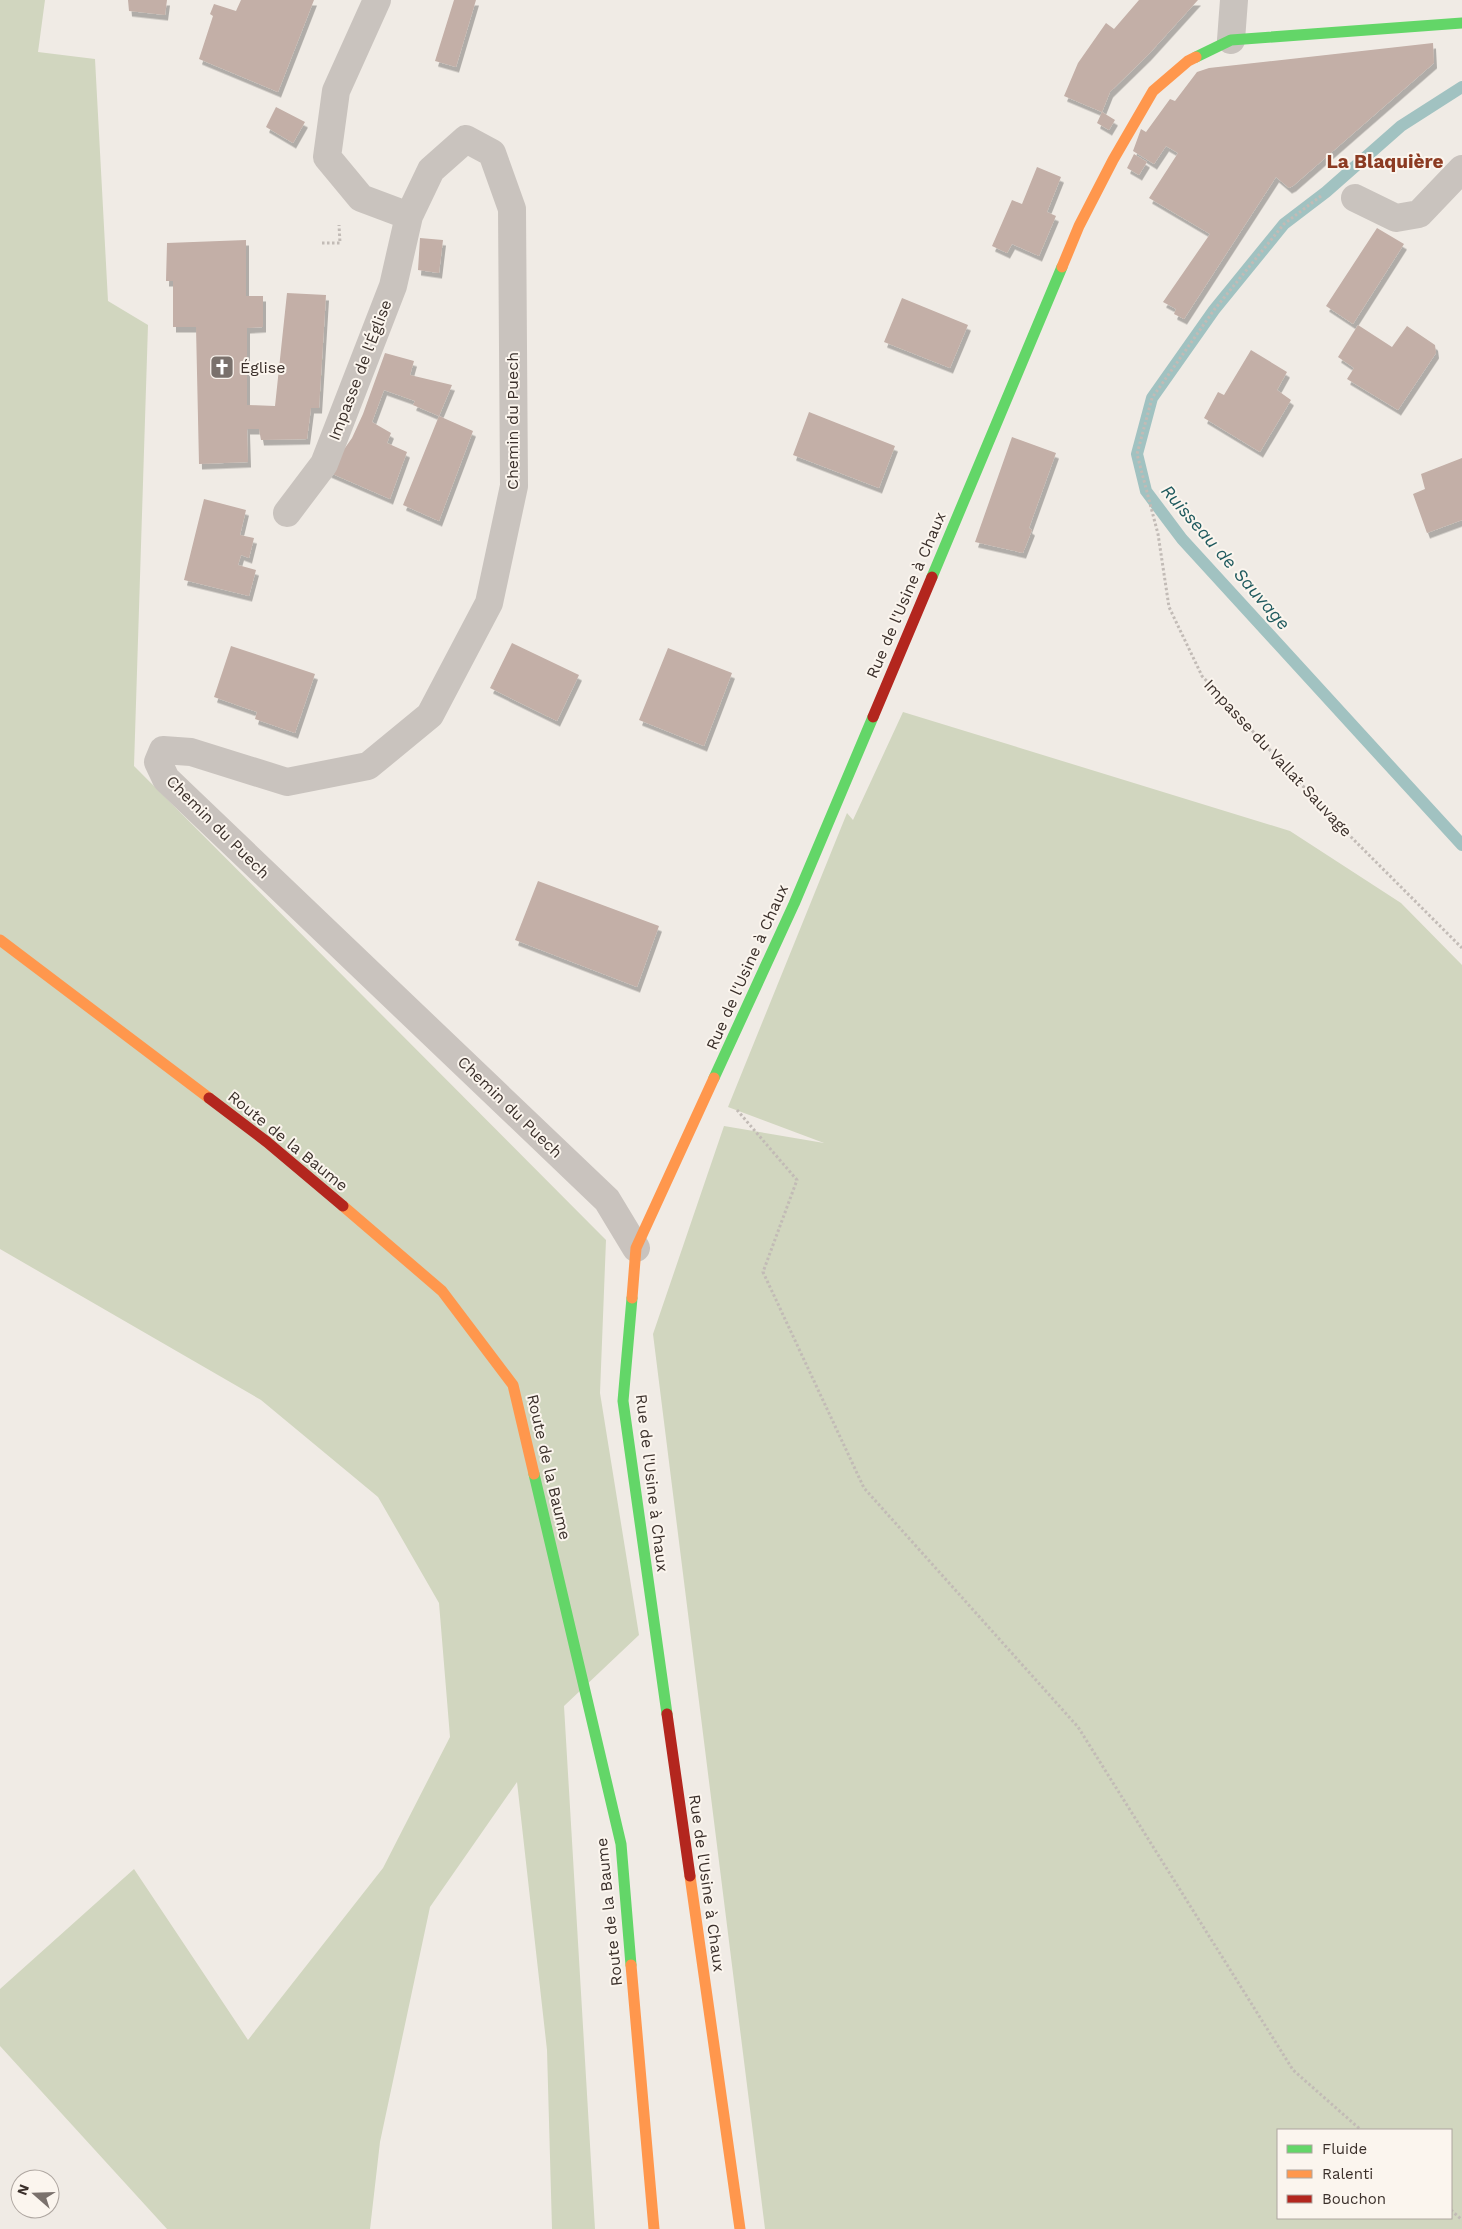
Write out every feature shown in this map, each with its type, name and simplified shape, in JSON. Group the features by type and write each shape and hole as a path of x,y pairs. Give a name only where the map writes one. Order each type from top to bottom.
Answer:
{"street":[{"path":"377,0 336,91 326,157 361,198 409,216"},
{"path":"1231,40 1234,0"},
{"name":"Rue de l'Usine à Chaux","path":"740,2229 623,1401 636,1248 794,904 1079,226 1113,160 1153,91 1188,61 1231,40 1462,23"},
{"name":"Chemin du Puech","path":"409,216 431,170 466,139 492,154 512,208 514,486 489,603 430,715 368,766 287,782 191,752 163,750 158,762 166,779 607,1200 636,1248"},
{"path":"1355,198 1396,218 1419,214 1462,169"},
{"name":"Impasse de l'Église","path":"287,513 324,464 393,286 409,216"},
{"name":"Route de la Baume","path":"0,940 267,1142 442,1291 513,1385 621,1844 654,2229"}],"path":[{"name":"Impasse du Vallat Sauvage","path":"1355,198 1326,192 1284,224 1214,310 1152,398 1137,454 1158,534 1168,606 1202,676 1334,820 1462,948"},
{"path":"713,1081 797,1180 763,1272 864,1488 1078,1727 1293,2070 1360,2129"},
{"path":"1452,2211 1462,2220"}],"green space":[{"path":"0,0 45,0 38,52 95,59 108,301 148,325 134,766 606,1240 600,1393 639,1635 564,1706 595,2229 552,2229 547,2050 517,1782 430,1907 380,2142 370,2229 167,2229 0,2046 0,1989 134,1869 248,2040 383,1868 450,1737 439,1603 378,1497 261,1400 0,1249"},
{"path":"903,712 1290,831 1401,903 1462,965 1462,2229 765,2229 653,1334 724,1126 824,1143 728,1107 847,813 853,820"}],"building":[{"path":"128,0 167,0 165,15 129,11"},
{"path":"241,0 314,0 278,92 199,59 213,16 210,14 214,4 236,11"},
{"path":"454,0 476,0 456,67 435,61"},
{"path":"1139,0 1198,0 1148,55 1110,92 1102,112 1064,96 1078,63 1106,23 1114,29"},
{"path":"1433,43 1434,63 1293,186 1289,188 1276,177 1184,319 1174,314 1176,309 1163,302 1210,234 1149,198 1178,153 1166,146 1154,164 1133,151 1141,129 1146,132 1170,99 1175,101 1197,72 1209,68"},
{"path":"276,107 305,122 293,143 266,127"},
{"path":"1102,112 1115,120 1109,130 1097,123"},
{"path":"1134,154 1147,162 1139,175 1127,168"},
{"path":"1037,167 1061,177 1047,212 1056,216 1039,256 1012,244 1007,253 992,246 1012,200 1022,204"},
{"path":"1377,228 1404,244 1353,324 1326,306"},
{"path":"420,238 443,240 439,273 418,270"},
{"name":"Église","path":"246,240 246,296 263,296 263,327 247,328 247,405 275,406 287,293 326,295 319,408 311,408 307,439 261,440 259,429 247,429 248,462 199,464 196,327 173,327 173,281 166,281 167,243"},
{"path":"902,298 968,325 950,368 884,342"},
{"path":"1358,325 1392,347 1407,326 1435,345 1436,353 1398,410 1347,379 1354,368 1338,357"},
{"path":"1251,350 1287,372 1277,390 1291,400 1260,452 1204,418 1218,392 1224,395"},
{"path":"385,353 414,361 410,375 452,385 439,416 413,405 415,401 384,390 372,422 391,433 387,443 407,452 390,499 328,472 352,438 363,414"},
{"path":"809,412 895,446 879,488 793,455"},
{"path":"439,416 473,431 439,521 403,505"},
{"path":"1012,437 1056,453 1029,528 1032,530 1023,553 975,542"},
{"path":"1462,458 1462,520 1427,533 1413,494 1425,489 1421,474"},
{"path":"204,499 246,510 240,535 254,538 249,558 241,555 238,565 256,570 249,596 184,580"},
{"path":"512,643 579,675 557,721 490,688"},
{"path":"231,646 315,674 295,733 255,719 257,712 214,697"},
{"path":"668,648 732,673 704,746 639,720"},
{"path":"538,881 659,926 637,987 515,940"}],"waterway":[{"name":"Ruisseau de Sauvage","path":"1462,87 1401,126 1326,192 1284,224 1214,310 1152,398 1137,454 1146,491 1182,539 1462,845"}],"traffic: fast":[{"path":"1196,57 1231,40 1462,23"},
{"path":"932,577 1062,267"},
{"path":"714,1078 794,904 873,717"},
{"path":"632,1298 623,1401 667,1714"},
{"path":"534,1474 621,1844 631,1965"}],"traffic: slow":[{"path":"1062,267 1079,226 1113,160 1153,91 1188,61 1196,57"},
{"path":"0,940 209,1098"},
{"path":"632,1298 636,1248 714,1078"},
{"path":"343,1206 442,1291 513,1385 534,1474"},
{"path":"690,1876 740,2229"},
{"path":"631,1965 654,2229"}],"traffic: jam":[{"path":"873,717 932,577"},
{"path":"209,1098 267,1142 343,1206"},
{"path":"667,1714 690,1876"}],"place":[{"name":"Église","path":"222,367"}],"district":[{"name":"La Blaquière","path":"1385,161"}]}
